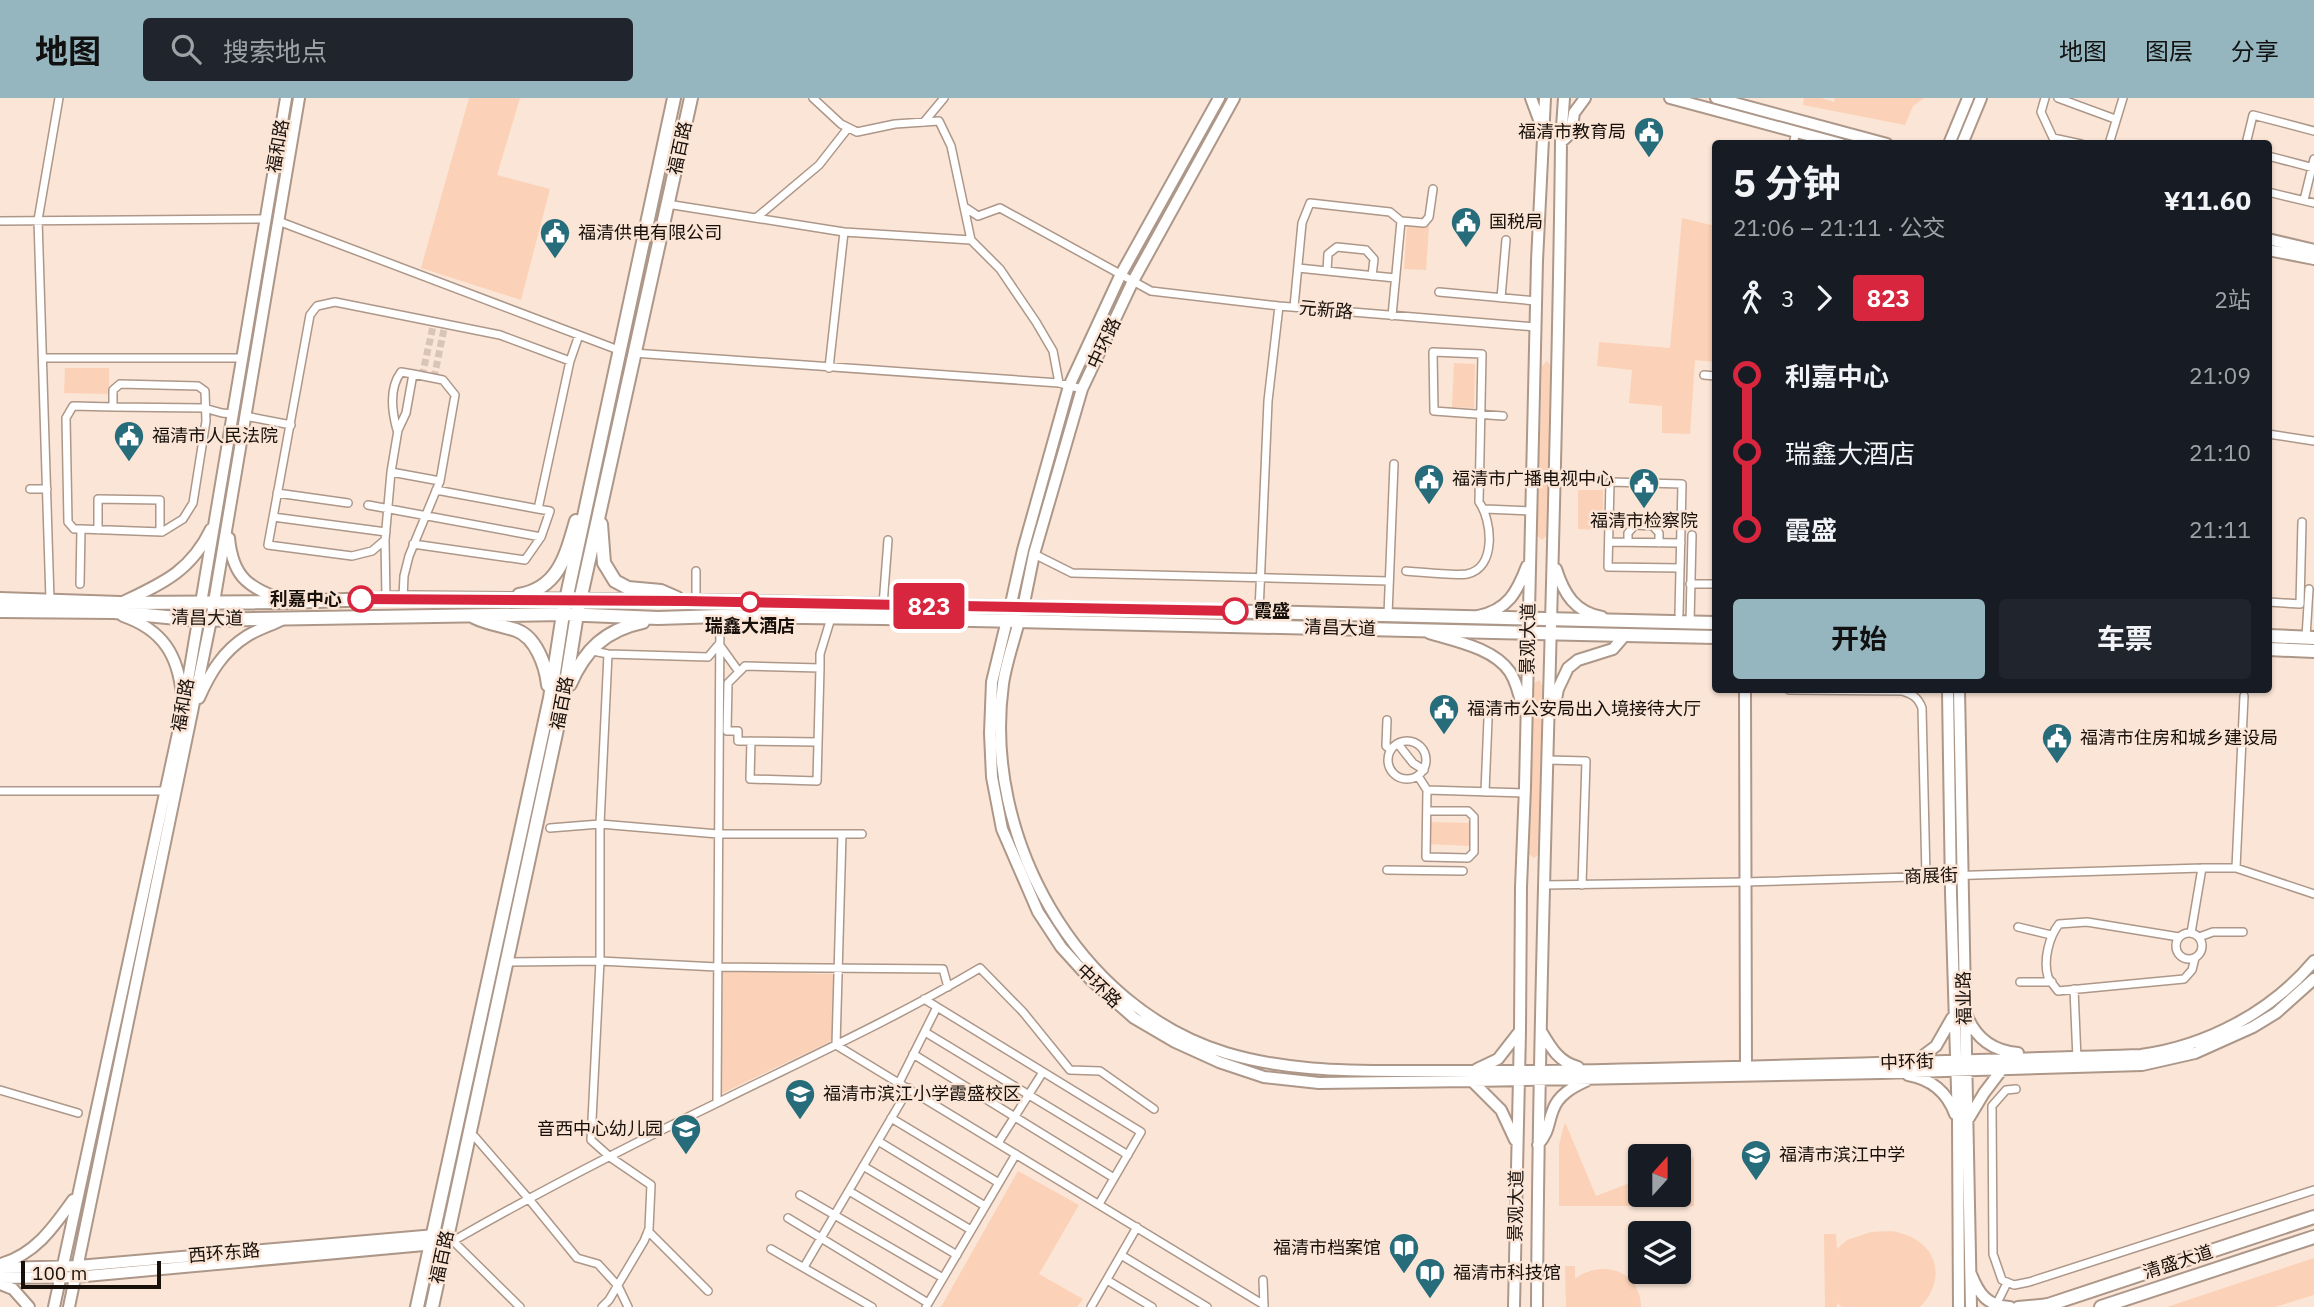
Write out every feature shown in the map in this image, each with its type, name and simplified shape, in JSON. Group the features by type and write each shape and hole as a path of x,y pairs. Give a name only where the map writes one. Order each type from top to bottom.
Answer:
{"main road":[{"name":"福百路","path":"417,1307 550,698 566,599 674,98"},
{"name":"福百路","path":"432,1307 563,701 577,614 691,98"},
{"path":"499,598 526,594 541,587 557,573 566,557 576,519 587,503"},
{"path":"600,510 604,563 615,581 628,588 661,591 690,601"},
{"name":"清昌大道","path":"0,611 386,598 566,599 883,605 1015,614 1420,630 1529,626 1626,628 1712,638"},
{"name":"清昌大道","path":"0,599 50,600 198,620 563,614 658,618 831,618 1259,611 1458,618 1529,626"},
{"path":"470,615 489,625 519,631 530,640 541,657 550,698"},
{"path":"563,701 579,664 592,648 619,628 658,618"},
{"name":"清昌大道","path":"1626,628 1684,618 1712,623"},
{"path":"2272,636 2310,637"},
{"path":"2272,649 2314,651"},
{"name":"清盛大道","path":"2048,1305 2314,1217"},
{"name":"清盛大道","path":"2101,1307 2314,1237"}],"street":[{"path":"50,600 38,220 59,98"},
{"name":"福和路","path":"54,1307 166,791 211,620 208,602 215,520 286,98"},
{"name":"福和路","path":"69,1307 187,713 198,620 208,602 228,523 299,98"},
{"path":"813,98 848,128 857,132 895,124 939,121 951,146 971,240 1000,269 1036,322 1053,351 1064,384"},
{"path":"924,122 944,98"},
{"name":"中环路","path":"1015,614 1023,550 1064,384 1120,275 1219,98"},
{"name":"中环路","path":"1234,98 1133,281 1082,389 1034,554 992,682 992,777 1002,829 1038,912 1061,947 1091,980 1134,1018 1175,1042 1219,1062 1264,1077 1320,1083 1472,1076"},
{"path":"1531,98 1542,130"},
{"name":"景观大道","path":"1514,1307 1535,327 1545,98"},
{"name":"景观大道","path":"1537,1307 1538,1128 1564,98"},
{"path":"1561,142 1571,133 1574,113 1585,98"},
{"path":"1670,98 1795,138"},
{"path":"1716,98 1872,140"},
{"path":"1951,140 1968,98"},
{"path":"1964,140 1981,98"},
{"path":"2045,98 2041,112 2053,138 2062,140"},
{"path":"2058,98 2115,119"},
{"path":"2110,140 2123,98"},
{"path":"2247,140 2253,115 2314,131"},
{"path":"756,218 819,164 848,128"},
{"path":"2272,157 2313,165 2304,200"},
{"path":"1294,307 1302,223 1310,202 1390,212 1401,221 1424,223 1429,217 1433,189"},
{"path":"2272,193 2314,203"},
{"path":"667,204 844,232 971,240"},
{"name":"元新路","path":"966,208 978,216 1000,208 1151,290 1279,306 1535,327"},
{"path":"0,221 266,219"},
{"path":"278,221 620,350 1064,384 1082,389"},
{"path":"1392,316 1401,221"},
{"path":"829,368 844,232"},
{"path":"1501,298 1506,240"},
{"path":"2272,240 2314,250"},
{"path":"1327,271 1328,254 1338,247 1366,250 1374,259 1373,276"},
{"path":"2272,251 2314,259"},
{"path":"1298,268 1395,278"},
{"path":"1439,292 1536,301"},
{"path":"386,537 372,551 352,556 268,545 310,315 317,306 335,302 500,335 570,361"},
{"path":"1259,611 1268,401 1279,306"},
{"path":"1535,327 1559,328"},
{"path":"538,509 570,361 579,335"},
{"path":"1406,571 1469,574 1483,563 1490,544 1485,509 1479,502 1481,415 1482,354 1433,352 1434,411 1481,415 1503,416"},
{"path":"43,358 242,358"},
{"path":"398,430 392,411 397,377 401,372 443,380 455,395 440,481 413,544 404,576 403,598"},
{"path":"386,598 387,508 391,472 398,430 406,413 413,374"},
{"path":"1704,375 1712,376"},
{"path":"113,407 113,390 120,384 198,386 205,391 204,408 206,421 193,503 183,519 160,531 74,529 68,522 66,418 73,406 113,407 204,408 291,425"},
{"path":"2272,435 2314,440"},
{"path":"1388,615 1394,464"},
{"path":"391,472 440,481"},
{"path":"1680,568 1608,567 1610,482 1682,484 1680,568 1684,618"},
{"path":"30,489 47,489"},
{"path":"413,544 525,560 541,537 550,511 436,490"},
{"path":"277,493 348,503"},
{"path":"98,530 98,499 160,500 160,531"},
{"path":"368,505 541,537"},
{"path":"1485,509 1531,511"},
{"path":"273,517 386,537"},
{"path":"187,713 170,649 161,638 117,608 164,583 179,571 199,548 215,520"},
{"path":"2272,603 2300,604 2302,522"},
{"path":"228,523 231,553 238,572 248,584 288,602"},
{"path":"1628,542 1628,533 1635,525 1653,526 1659,533 1659,543"},
{"path":"80,584 81,530"},
{"path":"1684,618 1690,584 1692,535"},
{"path":"883,605 888,540"},
{"path":"1609,542 1681,543"},
{"path":"1034,554 1072,573 1390,581"},
{"path":"1458,618 1482,615 1504,606 1521,580 1530,557"},
{"path":"1549,729 1558,689 1568,668 1578,660 1613,649 1626,628 1592,615 1566,596 1553,558"},
{"path":"690,601 696,571"},
{"path":"1690,584 1712,584"},
{"path":"2309,589 2310,637"},
{"path":"717,1103 720,616"},
{"path":"187,713 224,655 248,635 287,618"},
{"path":"751,741 750,779 817,780 820,654 831,618"},
{"path":"1420,630 1473,648 1498,660 1509,670 1519,693 1527,729"},
{"path":"592,648 593,651 608,654 708,657 719,644"},
{"path":"719,644 739,672"},
{"path":"603,1307 618,1286 648,1231 651,1219 651,1185 610,1157 591,1140 600,961 600,824 608,654"},
{"path":"818,742 738,741 738,732 727,731 728,683 745,666 820,668"},
{"path":"1745,693 1746,1072"},
{"path":"1909,693 1919,701 1922,708 1926,876"},
{"path":"1943,693 1954,704 1964,693"},
{"name":"福业路","path":"1949,693 1954,704"},
{"name":"福业路","path":"1958,693 1954,704 1954,1016 1961,1065"},
{"path":"2236,868 2244,696"},
{"path":"1485,792 1488,719"},
{"path":"1387,720 1386,746 1391,750"},
{"path":"1408,741 1420,746 1426,757 1421,773 1403,779 1393,773 1388,762 1391,750 1408,741"},
{"path":"1398,744 1421,773 1427,790 1426,870"},
{"path":"1548,760 1586,761 1582,885"},
{"path":"1427,790 1525,793"},
{"path":"0,791 166,791"},
{"path":"1426,857 1468,858 1474,852 1474,817 1468,811 1427,811"},
{"path":"550,828 600,824 718,834 862,834"},
{"path":"836,1045 842,834"},
{"path":"2202,868 2195,935 2202,948 2195,958 2192,970 2183,979 2058,991 2048,977 2050,934 2059,923 2087,922 2179,937 2195,935 2213,932 2243,932"},
{"name":"商展街","path":"1544,885 2236,868 2314,894"},
{"path":"1387,870 1463,871"},
{"name":"福业路","path":"1956,875 1964,1009 1961,1065 1970,1307"},
{"path":"2018,927 2050,934"},
{"path":"2179,937 2176,946 2179,954 2186,959 2195,958"},
{"path":"506,962 600,961 838,970 943,969 948,987"},
{"name":"中环街","path":"1746,1072 1914,1062 2003,1068 2141,1055 2192,1044 2249,1017 2290,988 2314,961"},
{"path":"520,1307 448,1240 836,1045 980,968 1023,1012 1070,1070 1100,1070 1154,1109"},
{"name":"中环街","path":"1472,1076 1881,1073 2030,1058 2142,1065 2195,1053 2253,1027 2276,1013 2314,979"},
{"path":"2020,982 2052,982"},
{"path":"2074,989 2077,1062"},
{"path":"1520,996 1542,996"},
{"path":"924,999 1141,1132 1099,1204"},
{"path":"899,1083 937,1007"},
{"path":"1964,1009 1971,1027 1989,1045 2030,1058"},
{"path":"1914,1062 1936,1046 1954,1016"},
{"path":"1517,1144 1502,1110 1472,1076 1498,1059 1520,1031"},
{"path":"1541,1031 1564,1063 1591,1074"},
{"path":"925,1032 1128,1155"},
{"path":"836,1045 1264,1306"},
{"path":"913,1054 1114,1178"},
{"path":"1881,1073 1913,1076 1930,1081 1944,1093 1963,1121 2003,1068"},
{"path":"998,1143 1042,1072"},
{"path":"1538,1145 1547,1133 1553,1108 1562,1096 1591,1074"},
{"path":"804,1266 909,1088"},
{"path":"2016,1088 2006,1090 1992,1106 1993,1254 2002,1280 2007,1283 2014,1285 2092,1263 2314,1189"},
{"path":"0,1090 78,1113"},
{"path":"891,1118 999,1182"},
{"name":"福业路","path":"1959,1307 1963,1121"},
{"path":"1517,1128 1538,1128"},
{"path":"475,1137 577,1258 598,1265 618,1286 628,1307"},
{"path":"877,1142 985,1206"},
{"path":"788,1218 927,1305 1016,1154"},
{"path":"863,1166 971,1230"},
{"path":"849,1191 957,1255"},
{"path":"0,1266 20,1258 40,1242 77,1195"},
{"path":"800,1195 943,1278"},
{"path":"1093,1306 1137,1227"},
{"path":"648,1231 708,1291"},
{"name":"西环东路","path":"0,1278 448,1240"},
{"path":"771,1249 872,1307"},
{"path":"1121,1255 1207,1307"},
{"name":"西环东路","path":"0,1266 62,1272"},
{"path":"1968,1267 1986,1301 1996,1306 2010,1307"},
{"path":"1107,1280 1152,1307"},
{"path":"1263,1280 1264,1306"},
{"path":"1996,1306 2007,1283"},
{"path":"0,1284 13,1289 29,1307"},
{"path":"1950,1307 1958,1286"},
{"path":"1252,1307 1256,1299"},
{"path":"2018,1307 2048,1305"}],"shaded area":[{"path":"469,98 520,98 497,175 550,189 521,300 421,268"},
{"path":"1804,98 1821,98 1835,102 1834,98 1924,98 1913,106 1905,125 1803,105"},
{"path":"1682,218 1712,225 1712,362 1695,360 1690,434 1662,433 1662,406 1629,403 1632,370 1597,366 1599,342 1670,348"},
{"path":"1407,225 1429,226 1426,270 1404,269"},
{"path":"1547,361 1552,367 1547,535 1542,540 1537,535 1542,366"},
{"path":"1454,363 1475,364 1474,408 1452,407"},
{"path":"65,368 109,368 109,394 64,393"},
{"path":"1578,490 1603,490 1603,530 1578,529"},
{"path":"1539,680 1543,686 1539,854 1534,858 1528,853 1533,684"},
{"path":"1429,822 1471,823 1470,846 1428,844"},
{"path":"722,971 833,974 833,1040 721,1094"},
{"path":"1565,1122 1596,1196 1628,1184 1628,1206 1559,1206 1559,1145"},
{"path":"1694,1157 1694,1206 1691,1206 1691,1158"},
{"path":"1018,1171 1079,1205 1039,1274 1083,1299 1077,1307 941,1307"},
{"path":"1871,1232 1900,1233 1913,1238 1930,1253 1936,1274 1934,1285 1920,1307 1842,1307 1837,1303 1837,1307 1825,1307 1824,1234 1836,1234 1837,1249 1847,1240"},
{"path":"2314,1258 2314,1295 2275,1307 2167,1307"},
{"path":"1565,1266 1575,1266 1575,1279 1597,1269 1618,1272 1628,1278 1628,1284 1634,1284 1641,1307 1566,1307"}],"tunnel":[{"path":"422,376 434,322"},
{"path":"434,378 445,324"}],"bus line":[{"name":"823","path":"361,599 684,601 1235,611"}],"place":[{"name":"福清市教育局","path":"1649,159"},
{"name":"国税局","path":"1466,249"},
{"name":"福清供电有限公司","path":"555,260"},
{"name":"福清市人民法院","path":"129,463"},
{"name":"福清市广播电视中心","path":"1429,506"},
{"name":"福清市检察院","path":"1644,510"},
{"name":"利嘉中心","path":"361,599"},
{"name":"瑞鑫大酒店","path":"750,602"},
{"name":"霞盛","path":"1235,611"},
{"name":"福清市公安局出入境接待大厅","path":"1444,736"},
{"name":"福清市住房和城乡建设局","path":"2057,765"},
{"name":"福清市滨江小学霞盛校区","path":"800,1121"},
{"name":"音西中心幼儿园","path":"686,1156"},
{"name":"福清市滨江中学","path":"1756,1182"},
{"name":"福清市档案馆","path":"1404,1275"},
{"name":"福清市科技馆","path":"1430,1300"}]}
